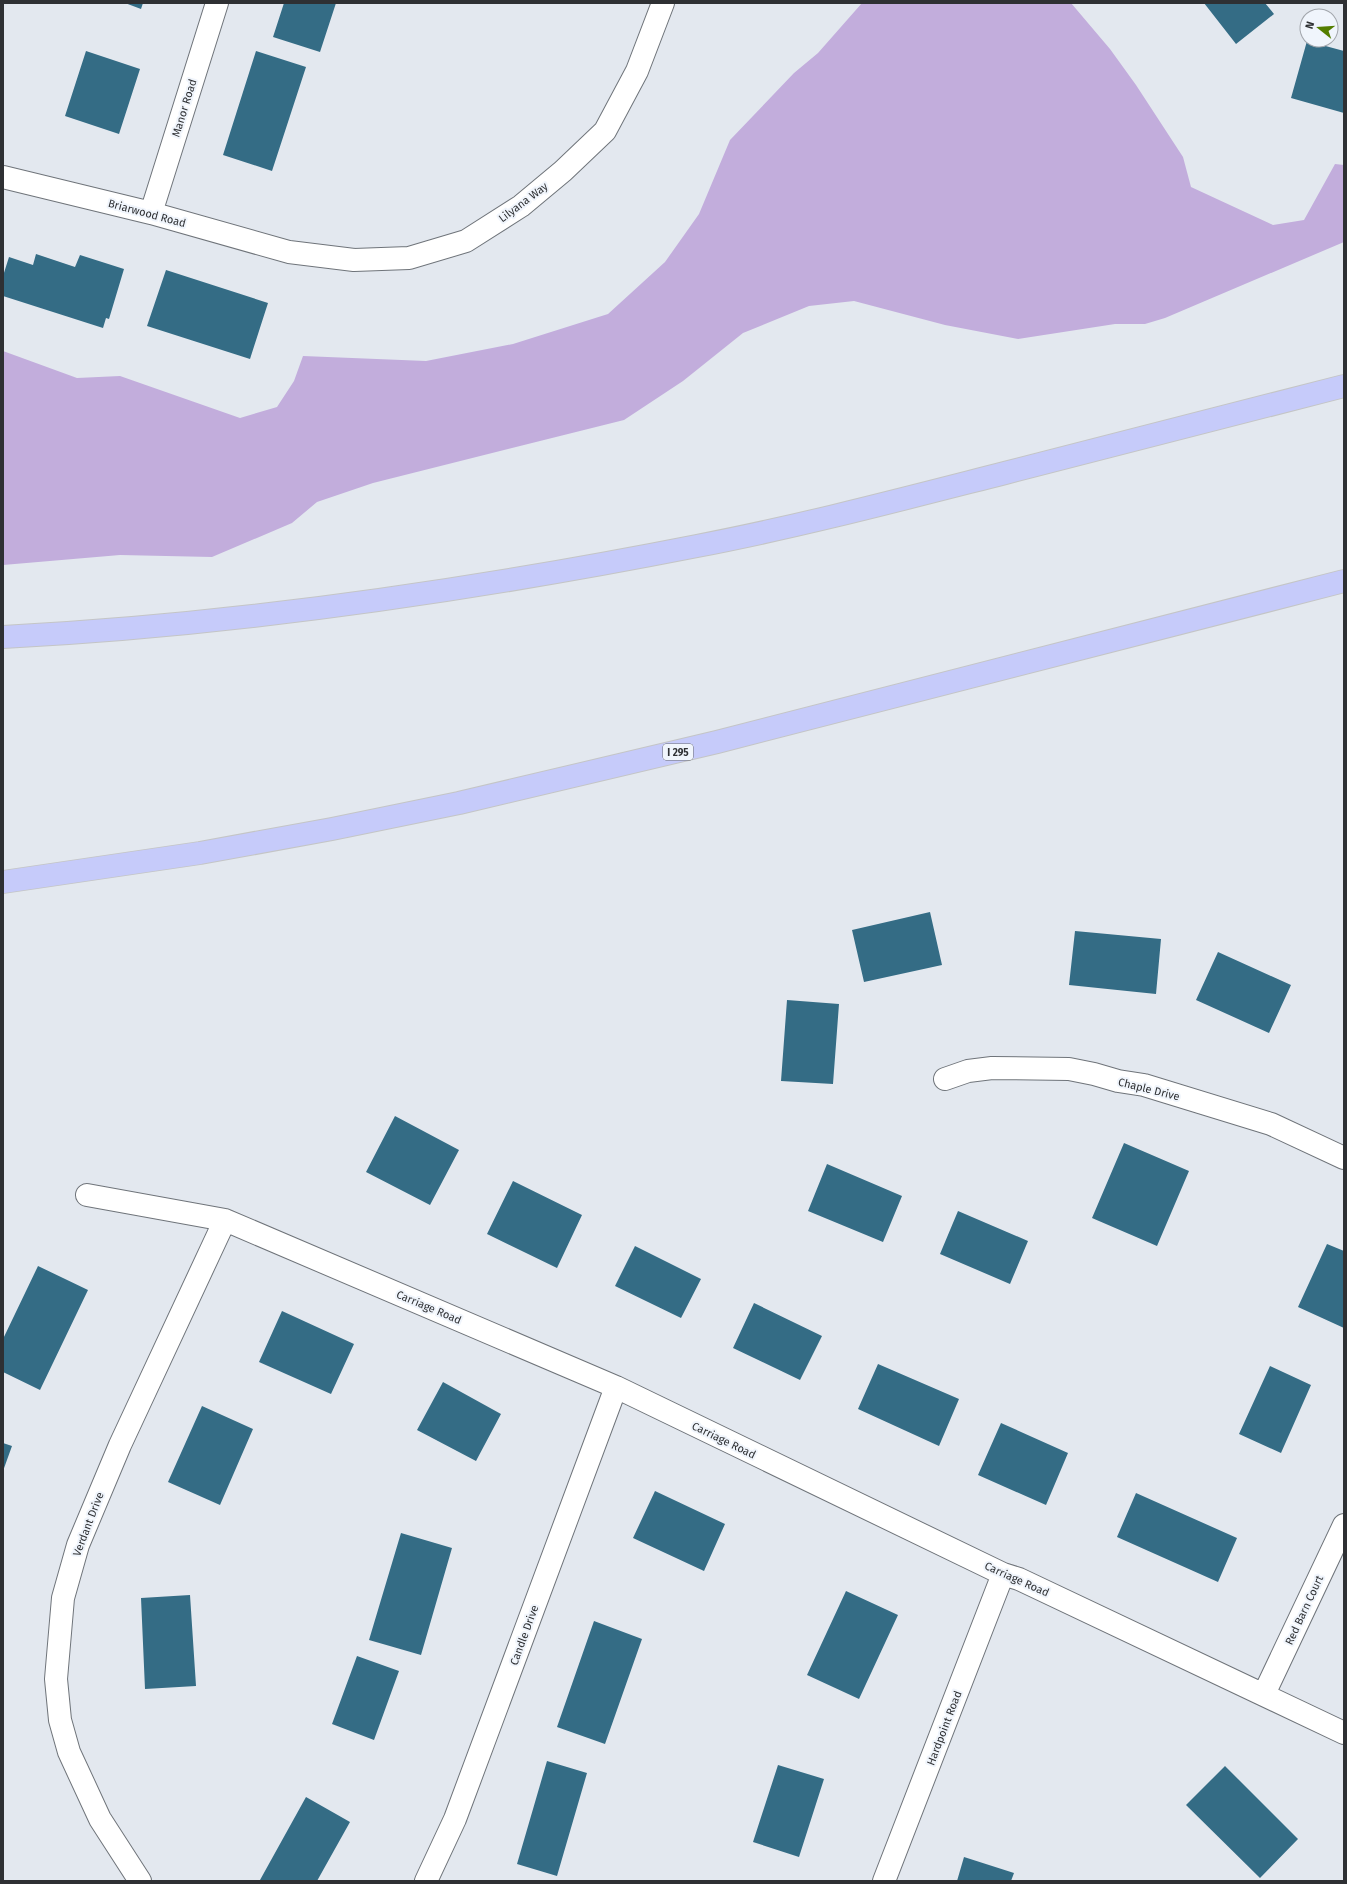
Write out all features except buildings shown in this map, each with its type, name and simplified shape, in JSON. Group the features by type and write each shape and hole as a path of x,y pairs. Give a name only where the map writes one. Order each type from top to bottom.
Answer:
{"highway":[{"path":"3,637 172,624 311,609 440,592 699,546 843,514 1344,386"},
{"name":"I 295","path":"3,882 200,853 332,829 467,801 717,742 1344,581"}],"street":[{"name":"Manor Road","path":"151,213 217,3"},
{"name":"Lilyana Way","path":"289,252 354,260 409,258 466,241 521,206 563,171 605,130 637,71 663,3"},
{"name":"Briarwood Road","path":"3,177 151,213 289,252"},
{"name":"Chaple Drive","path":"945,1079 968,1071 992,1068 1068,1069 1094,1074 1118,1081 1144,1085 1272,1124 1344,1158"},
{"name":"Carriage Road","path":"87,1195 225,1220 616,1387 1003,1574 1019,1579 1344,1733"},
{"name":"Verdant Drive","path":"140,1881 100,1819 70,1752 60,1720 56,1679 63,1598 78,1545 120,1445 225,1220"},
{"name":"Candle Drive","path":"426,1881 455,1819 616,1387"},
{"name":"Red Barn Court","path":"1264,1694 1344,1525"},
{"name":"Hardpoint Road","path":"884,1881 1003,1574"}],"shaded area":[{"path":"862,3 1071,3 1110,49 1136,85 1183,157 1191,187 1273,225 1304,220 1335,164 1344,165 1344,242 1165,318 1145,324 1115,324 1018,339 945,325 854,301 809,306 743,333 683,381 624,420 373,483 317,502 292,523 212,557 120,555 3,565 3,351 77,378 120,376 240,418 277,407 294,381 303,356 426,361 513,344 608,314 665,262 699,214 730,140 794,73 818,53"}]}
